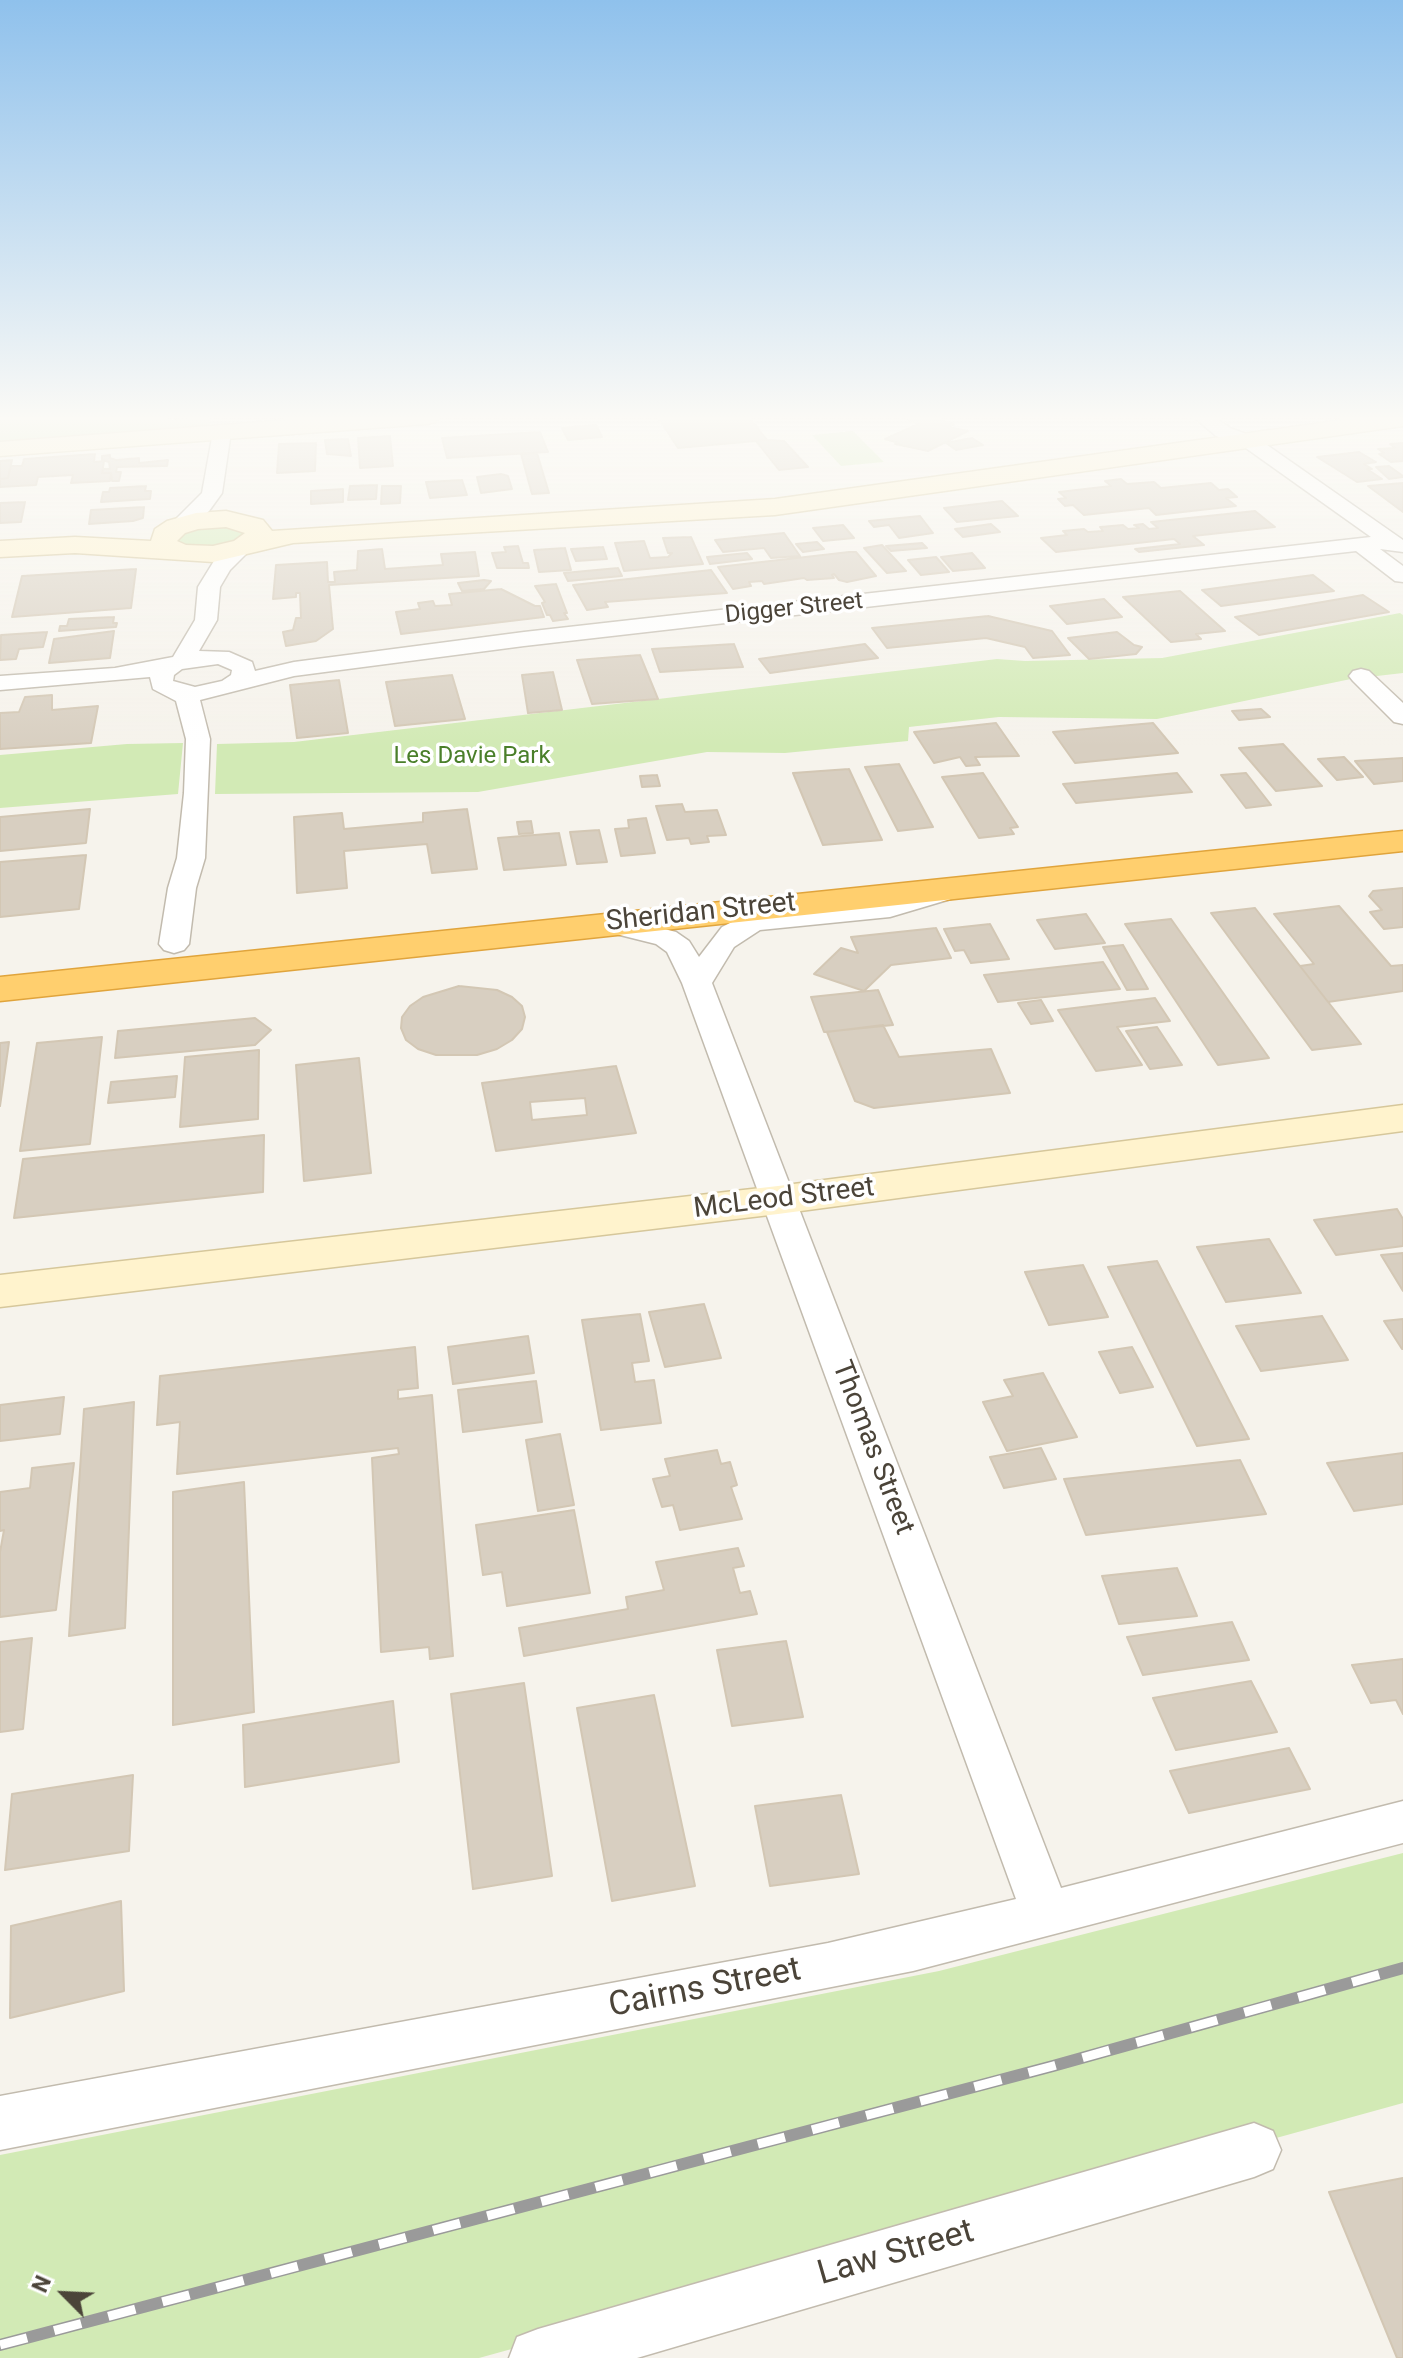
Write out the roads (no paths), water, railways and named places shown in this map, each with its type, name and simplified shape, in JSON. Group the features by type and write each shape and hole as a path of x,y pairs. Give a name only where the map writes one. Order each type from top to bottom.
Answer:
{"highway":[{"name":"Sheridan Street","path":"0,989 182,957 1403,816"},
{"name":"Sheridan Street","path":"0,961 182,957 606,923 1403,841"},
{"path":"0,1005 105,992 182,957"}],"main road":[{"path":"0,549 177,538 199,527"},
{"path":"235,527 248,534 293,535 430,527"},
{"name":"McLeod Street","path":"0,1291 778,1200 1403,1118"},
{"name":"McLeod Street","path":"0,1304 164,1274"}],"street":[{"path":"186,527 177,538 199,567 209,587"},
{"path":"173,676 206,620 209,587 248,534 242,527"},
{"path":"1337,527 1403,576"},
{"path":"1370,527 1397,546"},
{"name":"Digger Street","path":"230,673 294,669 524,639 1360,544 1397,546"},
{"path":"198,739 215,715 230,673 206,620"},
{"path":"0,683 115,675 230,673"},
{"path":"173,676 230,673"},
{"path":"173,676 188,699 198,739 191,858 182,888 182,957"},
{"path":"1361,676 1403,717"},
{"path":"697,983 723,942 732,933 754,922 880,911 963,887"},
{"name":"Thomas Street","path":"606,923 666,938 679,947 697,983 1046,1913"},
{"name":"Cairns Street","path":"0,2123 828,1966 1403,1822"},
{"name":"Law Street","path":"538,2358 1254,2150"}],"railway":[{"path":"0,2345 1053,2066 1403,1968"}],"park label":[{"name":"Les Davie Park","path":"472,757"}]}
